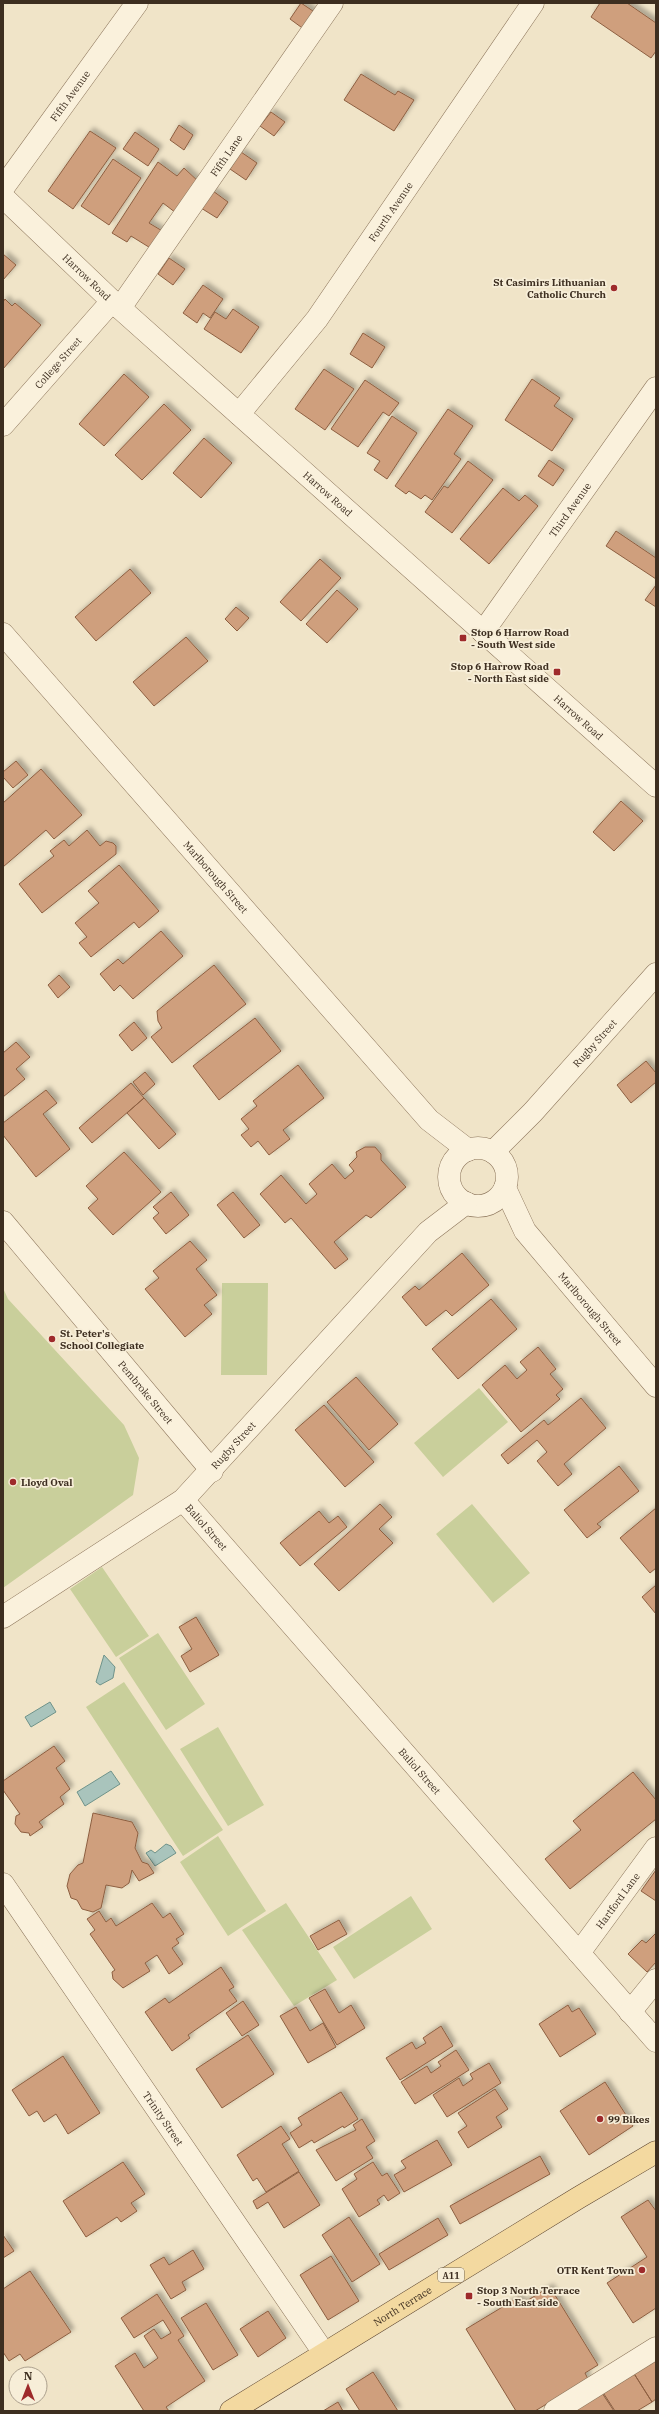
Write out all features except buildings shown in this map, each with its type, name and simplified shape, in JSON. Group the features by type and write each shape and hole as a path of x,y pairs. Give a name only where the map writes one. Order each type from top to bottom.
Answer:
{"main road":[{"name":"North Terrace","path":"232,2411 324,2353 656,2152"},
{"path":"613,2177 656,2165"}],"street":[{"name":"Fifth Avenue","path":"3,188 137,3"},
{"name":"Fifth Lane","path":"116,304 332,3"},
{"name":"Fourth Avenue","path":"239,414 317,319 533,3"},
{"name":"Harrow Road","path":"3,197 116,304 656,786"},
{"name":"College Street","path":"3,425 116,304"},
{"name":"Third Avenue","path":"483,632 656,388"},
{"name":"Marlborough Street","path":"3,634 461,1156"},
{"name":"Rugby Street","path":"499,1158 534,1112 656,974"},
{"path":"484,1148 499,1158 507,1178 505,1188 492,1202 467,1199 450,1172 461,1156 484,1148"},
{"name":"Marlborough Street","path":"505,1188 525,1231 656,1386"},
{"name":"Marlborough Street","path":"467,1199 525,1231"},
{"name":"Rugby Street","path":"3,1616 183,1500 212,1471 428,1232 467,1199"},
{"name":"Pembroke Street","path":"3,1222 212,1471"},
{"name":"Baliol Street","path":"183,1500 656,2041"},
{"name":"Hartford Lane","path":"579,1953 656,1848"},
{"name":"Trinity Street","path":"3,1884 324,2353"},
{"path":"630,2012 656,1980"},
{"path":"555,2411 656,2348"}],"green space":[{"path":"222,1283 268,1283 267,1375 221,1375"},
{"path":"3,1288 8,1299 124,1425 139,1458 133,1495 3,1588"},
{"path":"479,1388 508,1422 443,1477 414,1443"},
{"path":"472,1504 530,1573 493,1603 436,1534"},
{"path":"102,1567 149,1636 116,1657 70,1589"},
{"path":"158,1633 205,1704 166,1730 119,1658"},
{"path":"124,1682 223,1830 183,1856 86,1707"},
{"path":"218,1727 264,1805 228,1826 180,1749"},
{"path":"218,1836 266,1911 228,1936 180,1862"},
{"path":"411,1896 432,1929 354,1979 333,1947"},
{"path":"286,1903 337,1980 294,2006 242,1930"}],"water":[{"path":"104,1655 115,1667 113,1678 100,1685 96,1682"},
{"path":"50,1702 56,1712 31,1727 25,1717"},
{"path":"111,1771 120,1784 85,1806 77,1792"},
{"path":"166,1844 171,1846 176,1853 155,1866 146,1853 151,1850 155,1853"}],"place":[{"name":"St Casimirs Lithuanian Catholic Church","path":"614,288"},
{"name":"Stop 6 Harrow Road - South West side","path":"463,638"},
{"name":"Stop 6 Harrow Road - North East side","path":"557,672"},
{"name":"St. Peter's School Collegiate","path":"52,1339"},
{"name":"Lloyd Oval","path":"13,1482"},
{"name":"99 Bikes","path":"600,2119"},
{"name":"OTR Kent Town","path":"642,2270"},
{"name":"Stop 3 North Terrace - South East side","path":"469,2296"}]}
